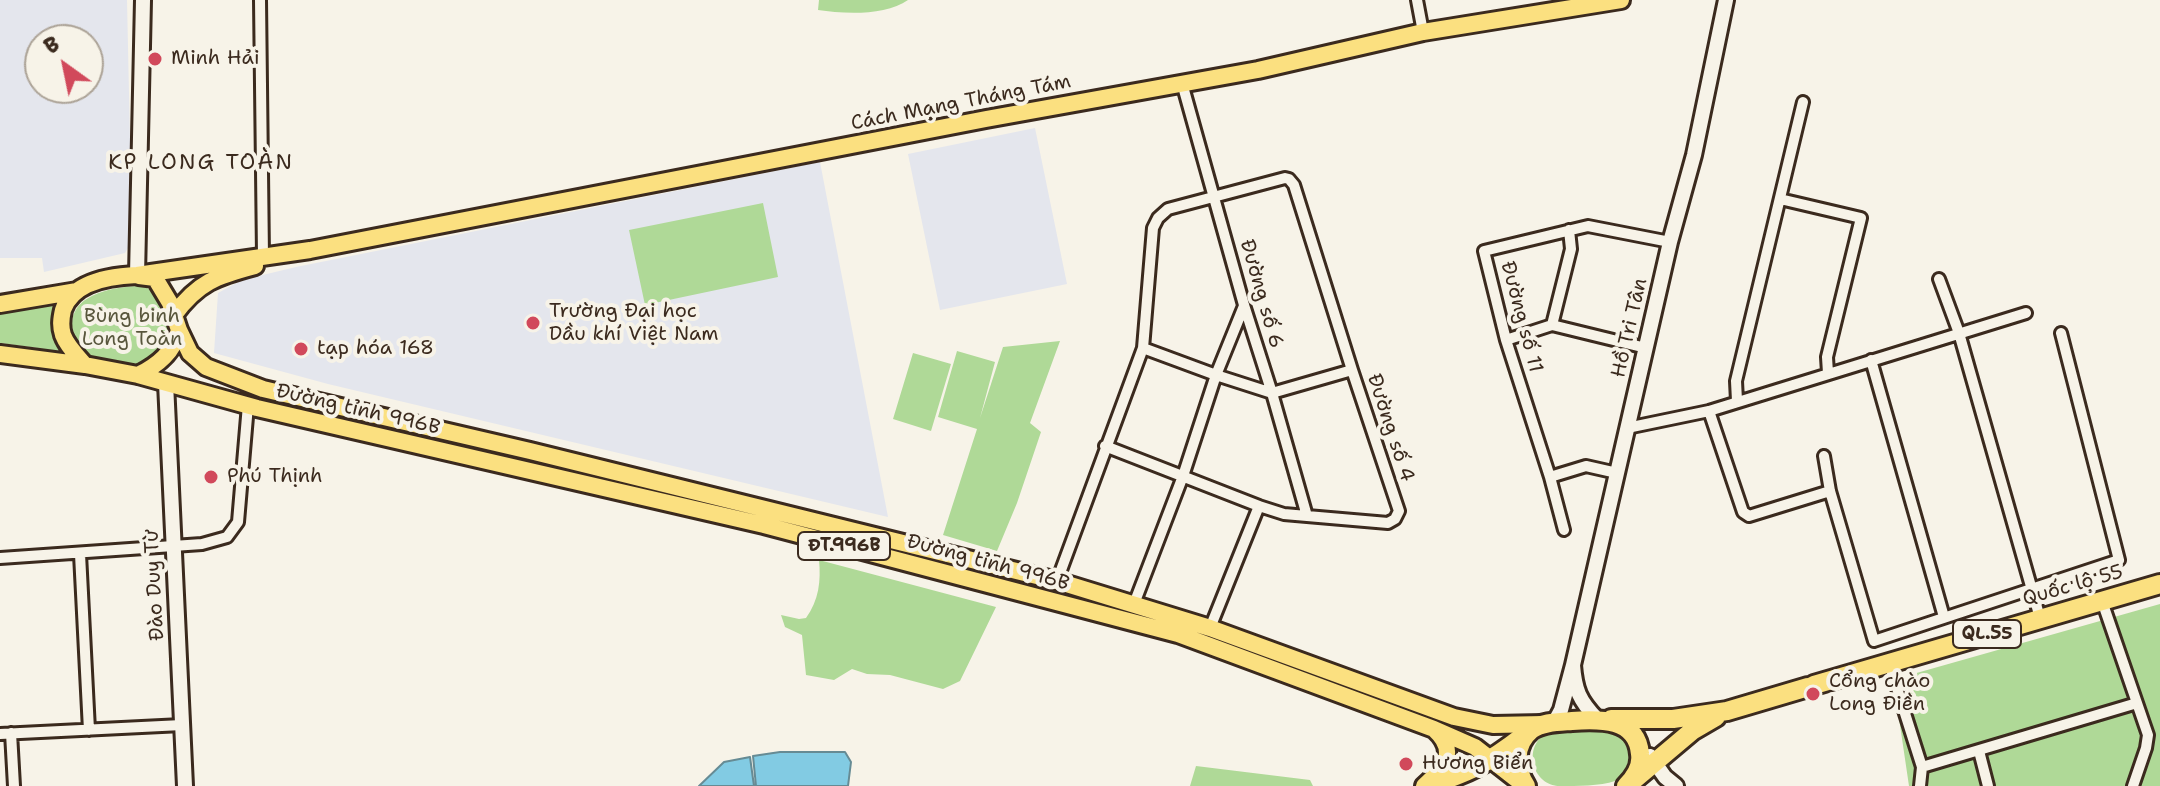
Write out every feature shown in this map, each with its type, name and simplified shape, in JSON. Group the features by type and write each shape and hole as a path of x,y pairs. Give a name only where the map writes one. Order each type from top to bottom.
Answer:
{"highway":[{"name":"Quốc lộ 55","path":"1425,786 1464,774 1491,760 1531,730 1554,723 1597,719 1673,719 1727,711 2160,584"},
{"name":"Quốc lộ 55","path":"1626,786 1692,731 1727,711"},
{"path":"1597,719 1626,727 1637,739 1641,757 1639,768 1626,786"},
{"path":"1526,786 1519,775 1518,750 1531,730"}],"main road":[{"name":"Cách Mạng Tháng Tám","path":"137,275 310,250 689,175 1258,70 1423,32 1621,0"},
{"name":"Cách Mạng Tháng Tám","path":"176,322 194,291 207,281 310,250"},
{"path":"0,354 138,375 151,369 171,349 176,322 170,303 155,278 117,276 87,285 66,303 60,326 63,337 85,365"},
{"path":"0,304 77,291"},
{"name":"Đường tỉnh 996B","path":"176,322 190,353 206,367 263,389 767,517 1178,634 1434,729 1475,747 1526,786"},
{"name":"Đường tỉnh 996B","path":"138,375 253,407 1057,581 1210,628 1454,717 1493,725 1554,723"},
{"path":"253,407 263,389"},
{"path":"1425,786 1445,764 1447,754 1444,740 1434,729"}],"street":[{"path":"137,275 143,0"},
{"path":"260,0 263,256"},
{"path":"1417,0 1423,32"},
{"name":"Hồ Tri Tân","path":"1554,723 1561,710 1573,665 1670,242 1694,155 1726,0"},
{"name":"Đường số 6","path":"1182,83 1307,516"},
{"path":"1737,401 1736,381 1803,102"},
{"name":"Đường số 4","path":"1105,446 1284,514 1388,523 1395,519 1399,511 1294,185 1285,178 1215,196"},
{"path":"1057,581 1143,348 1153,228 1168,209 1215,196"},
{"path":"1780,199 1861,218 1827,357 1828,373"},
{"name":"Đường số 11","path":"1564,530 1506,340 1484,251 1588,226 1670,242"},
{"path":"1552,325 1571,249 1569,230"},
{"path":"1939,279 1959,333 2040,618"},
{"path":"1134,604 1244,305"},
{"path":"1627,428 1709,411 2026,313"},
{"path":"1506,340 1552,325 1646,348"},
{"path":"1824,456 1830,491 1874,641 2119,560 2061,333"},
{"path":"1143,348 1272,393 1352,370"},
{"path":"1871,360 1944,617"},
{"name":"Đào Duy Từ","path":"166,383 185,786"},
{"path":"0,558 202,544 227,537 238,522 253,407"},
{"path":"1709,411 1743,512 1749,516 1830,491"},
{"path":"1550,477 1586,466 1617,473"},
{"path":"1210,628 1259,506"},
{"path":"80,554 89,730"},
{"path":"2102,601 2148,735 2133,786"},
{"path":"1889,663 1922,767 1920,786"},
{"path":"1573,665 1578,695 1597,719"},
{"path":"1922,767 2137,703"},
{"path":"14,786 6,734 182,725"},
{"path":"1637,739 1676,786"},
{"path":"1979,751 1988,786"}],"shaded area":[{"path":"0,0 127,0 129,246 125,253 44,272 42,258 0,258"},
{"path":"1035,128 1067,284 940,310 908,154"},
{"name":"Trường Đại học Dầu khí Việt Nam","path":"820,162 888,517 328,384 214,353 218,293 242,280"}],"green space":[{"path":"819,0 908,0 888,9 852,13 818,10"},
{"path":"763,203 778,277 645,305 629,230"},
{"name":"Bùng binh Long Toàn","path":"139,286 157,293 163,299 169,313 173,341 138,369 89,359 77,344 72,325 74,313 80,304 101,292"},
{"path":"63,298 60,347 65,354 0,343 0,307"},
{"path":"1060,341 1030,423 1041,432 997,551 943,535 977,429 938,417 957,351 995,362 980,418 1003,347"},
{"path":"913,353 951,364 931,431 893,419"},
{"path":"819,560 996,607 960,681 943,689 852,669 834,680 806,675 802,635 785,627 781,615 806,618 818,590"},
{"path":"2160,604 2160,786 1909,786 1896,698 1906,676"},
{"path":"1569,728 1609,728 1625,739 1630,752 1626,772 1615,781 1560,786 1550,784 1537,773 1533,755 1535,747 1547,733"},
{"path":"1196,766 1310,780 1313,786 1190,786"}],"water":[{"path":"780,752 845,752 851,762 848,786 756,786 753,756"},
{"path":"750,757 754,786 699,786 724,762"}],"place":[{"name":"Minh Hải","path":"155,59"},
{"name":"Trường Đại học Dầu khí Việt Nam","path":"533,323"},
{"name":"tạp hóa 168","path":"301,349"},
{"name":"Phú Thịnh","path":"211,477"},
{"name":"Cổng chào Long Điền","path":"1813,694"},
{"name":"Hương Biển","path":"1406,764"}],"district":[{"name":"KP LONG TOÀN","path":"201,163"}]}
